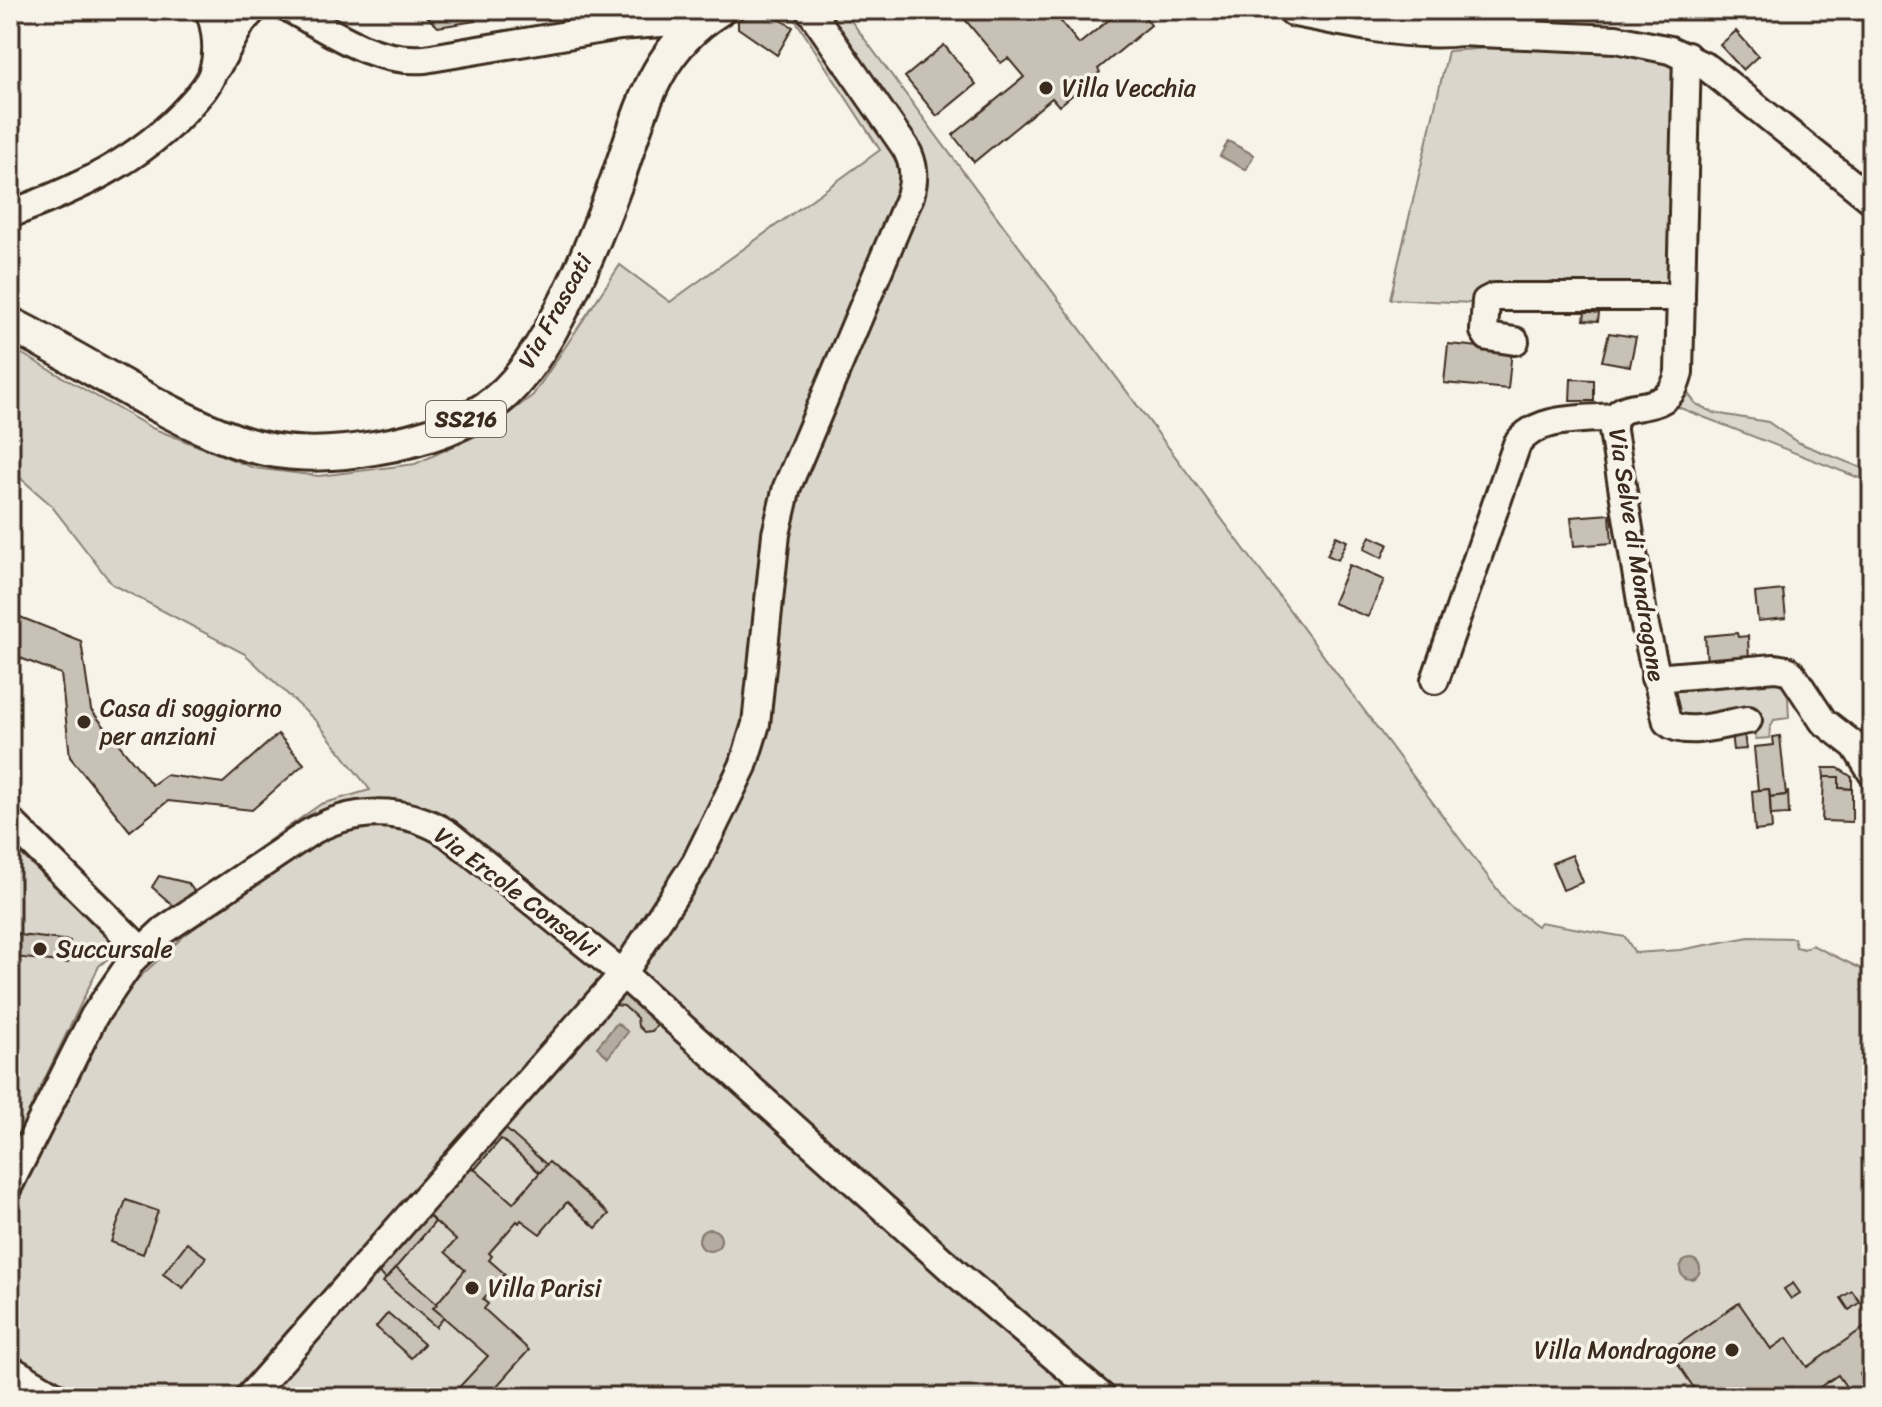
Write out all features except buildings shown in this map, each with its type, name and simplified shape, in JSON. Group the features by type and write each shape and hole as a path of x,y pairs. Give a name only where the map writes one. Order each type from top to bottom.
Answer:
{"main road":[{"path":"1295,10 1367,23 1440,21 1483,26 1527,10"},
{"name":"Via Frascati","path":"10,324 189,421 264,448 303,454 338,453 388,446 444,429 498,399 532,360 584,261 656,76 676,46 710,15"}],"street":[{"path":"209,10 215,36 213,74"},
{"path":"10,214 74,189 142,150 176,120 213,74 242,22 253,10"},
{"path":"292,10 371,54 406,60 710,15"},
{"path":"249,1397 623,974 705,847 743,766 760,705 776,534 787,487 912,190 914,170 909,154 810,10"},
{"path":"1440,21 1641,42 1687,56 1734,86 1872,200"},
{"name":"Via Selve di Mondragone","path":"1687,56 1679,372 1669,396 1658,403 1631,407 1616,417 1613,431 1663,714 1670,726 1690,729 1748,720"},
{"path":"1515,341 1488,337 1484,331 1486,301 1494,297 1681,297"},
{"path":"1435,680 1517,444 1527,432 1541,425 1616,417"},
{"path":"1655,678 1775,668 1787,670 1796,678 1823,721 1855,746 1872,773"},
{"name":"Via Ercole Consalvi","path":"10,1183 94,1016 141,950 164,930 332,820 374,813 409,817 448,834 623,974 958,1275 1102,1397"},
{"path":"10,821 141,950"},
{"path":"10,1369 57,1397"}],"shaded area":[{"name":"Villa Mondragone","path":"773,10 843,10 1509,905 1537,926 1540,922 1625,937 1635,953 1680,950 1749,937 1794,938 1796,947 1804,949 1812,945 1872,974 1872,1397 10,1397 10,1219 118,997 185,935 224,907 213,880 321,804 370,790 317,722 245,654 112,584 50,504 10,469 10,347 152,428 254,468 319,476 415,464 485,432 533,395 620,265 670,302 880,150 796,21"},
{"path":"1531,45 1605,45 1679,63 1672,290 1481,290 1472,303 1390,299 1448,51"},
{"path":"1228,141 1254,155 1246,170 1220,156"},
{"path":"1684,388 1696,404 1714,413 1768,422 1797,442 1867,470 1872,474 1872,483 1670,404"},
{"path":"1787,676 1789,718 1774,720 1770,738 1756,739 1754,713 1680,724 1664,683"},
{"path":"10,844 121,948 99,966 10,1151"},
{"path":"617,1023 628,1032 608,1057 597,1047"},
{"path":"710,1229 718,1232 721,1240 718,1248 710,1251 702,1248 699,1240 702,1232"},
{"path":"1690,1259 1697,1262 1700,1269 1697,1276 1690,1279 1683,1276 1680,1269 1683,1262"}],"place":[{"name":"Villa Vecchia","path":"1046,88"},
{"name":"Casa di soggiorno per anziani","path":"84,722"},
{"name":"Succursale","path":"40,949"},
{"name":"Villa Parisi","path":"472,1288"},
{"name":"Villa Mondragone","path":"1732,1350"}]}
